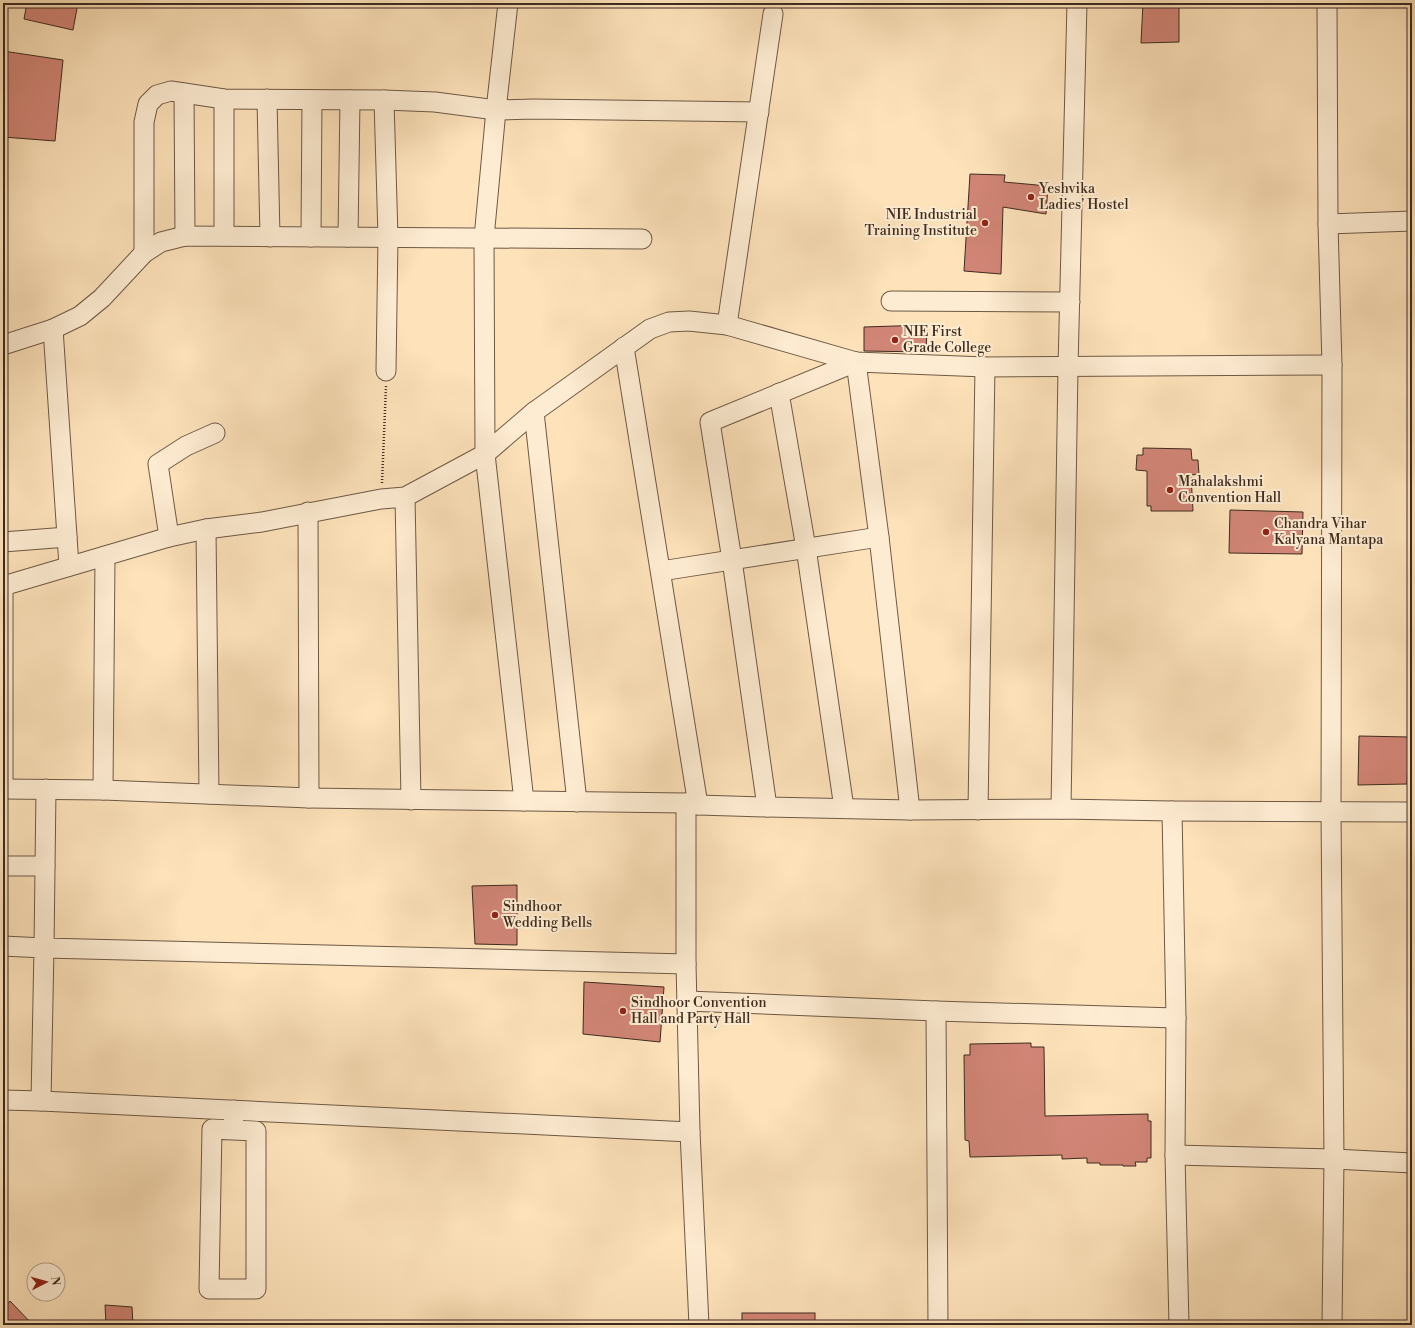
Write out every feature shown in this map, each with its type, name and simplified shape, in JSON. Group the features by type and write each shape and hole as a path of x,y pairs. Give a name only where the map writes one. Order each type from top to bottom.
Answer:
{"street":[{"path":"508,3 484,238 485,454 524,800"},
{"path":"1061,809 1068,366 1078,3"},
{"path":"1327,3 1328,224 1332,365 1331,811 1334,1159 1332,1325"},
{"path":"727,325 773,14"},
{"path":"144,253 144,122 148,104 157,95 171,91 224,99 384,100 435,102 496,110 533,109 759,112"},
{"path":"184,93 185,236"},
{"path":"224,99 224,236"},
{"path":"267,99 270,237"},
{"path":"311,237 312,100"},
{"path":"348,237 350,100"},
{"path":"384,100 388,237 386,371"},
{"path":"1328,224 1412,221"},
{"path":"3,345 53,329 80,316 102,298 144,253 162,242 185,236 642,239"},
{"path":"891,301 1070,302"},
{"path":"1332,365 985,367 856,362 727,325 689,321 668,322 650,329 624,347 534,412 485,454 405,497 381,499 262,522 206,529 169,537 3,586 3,789 103,790 309,798 524,800 910,810 1061,809 1412,812"},
{"path":"53,329 68,566"},
{"path":"624,347 661,571 692,804 686,964 690,1132 699,1325"},
{"path":"767,807 732,560 710,422 856,362"},
{"path":"856,362 879,537 910,810"},
{"path":"978,810 985,367"},
{"path":"779,393 806,548 844,808"},
{"path":"534,412 577,802"},
{"path":"169,537 158,464 186,446 215,433"},
{"path":"405,497 411,800"},
{"path":"308,512 309,798"},
{"path":"206,529 209,794"},
{"path":"661,571 879,537"},
{"path":"3,542 66,538"},
{"path":"103,790 105,556"},
{"path":"41,1101 46,789"},
{"path":"1172,811 1176,1018 1175,1155 1179,1325"},
{"path":"3,866 45,866"},
{"path":"3,946 686,964"},
{"path":"687,1001 936,1011 1176,1018"},
{"path":"936,1011 938,1325"},
{"path":"3,1100 690,1132"},
{"path":"233,1130 234,1110"},
{"path":"212,1129 233,1130 256,1131 256,1289 209,1289 212,1129"},
{"path":"1175,1155 1334,1159 1412,1163"}],"path":[{"path":"381,499 386,371"}],"building":[{"path":"27,3 78,3 73,30 24,19"},
{"path":"1143,3 1179,3 1179,42 1141,43"},
{"path":"3,51 63,60 55,141 3,137"},
{"name":"NIE Industrial Training Institute","path":"970,174 1005,175 1004,182 1048,186 1046,214 1003,207 1001,274 964,271"},
{"name":"NIE First Grade College","path":"927,325 926,352 864,351 864,327"},
{"name":"Mahalakshmi Convention Hall","path":"1143,448 1191,449 1192,460 1198,460 1199,474 1191,475 1193,511 1151,511 1151,506 1147,506 1147,471 1136,470 1137,455 1143,455"},
{"name":"Chandra Vihar Kalyana Mantapa","path":"1230,510 1303,512 1302,554 1229,553"},
{"path":"1359,736 1409,737 1407,784 1358,785"},
{"name":"Sindhoor Wedding Bells","path":"517,885 517,945 475,944 472,886"},
{"name":"Sindhoor Convention Hall and Party Hall","path":"584,982 664,987 660,1042 583,1034"},
{"path":"1031,1043 1031,1047 1044,1047 1045,1116 1148,1114 1148,1121 1151,1121 1151,1158 1147,1158 1147,1162 1135,1162 1136,1166 1123,1166 1087,1163 1087,1158 1062,1159 1062,1155 970,1157 969,1141 965,1140 964,1055 970,1055 970,1044"},
{"path":"10,1301 33,1325 3,1325 3,1309"},
{"path":"105,1305 132,1307 133,1325 106,1325"},
{"path":"742,1313 815,1313 815,1325 742,1325"}],"place":[{"name":"Yeshvika Ladies' Hostel","path":"1031,197"},
{"name":"NIE Industrial Training Institute","path":"985,223"},
{"name":"NIE First Grade College","path":"895,340"},
{"name":"Mahalakshmi Convention Hall","path":"1170,490"},
{"name":"Chandra Vihar Kalyana Mantapa","path":"1266,532"},
{"name":"Sindhoor Wedding Bells","path":"495,915"},
{"name":"Sindhoor Convention Hall and Party Hall","path":"623,1011"}]}
